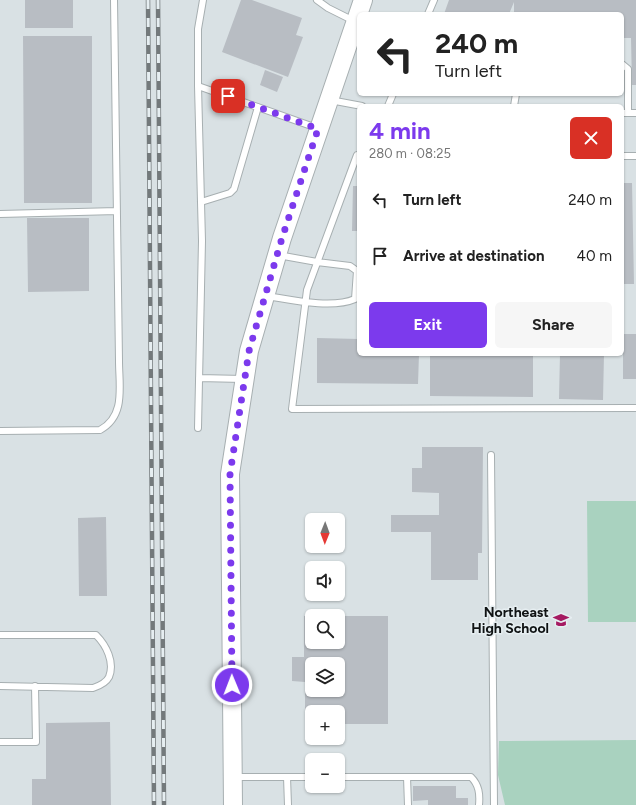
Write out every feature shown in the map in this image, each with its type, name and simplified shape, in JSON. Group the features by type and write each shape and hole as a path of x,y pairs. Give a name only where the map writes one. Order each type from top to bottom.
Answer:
{"main road":[{"path":"359,12 363,0"},
{"path":"233,805 230,474 249,351 277,255 328,99 357,16"}],"lane":[{"path":"0,431 100,430 110,424 117,413 119,388 114,0"},
{"path":"198,428 202,241 198,29 203,0"},
{"path":"318,0 328,8 355,22"},
{"path":"429,12 434,0"},
{"path":"624,66 628,69 625,113 636,113"},
{"path":"198,86 318,129"},
{"path":"328,99 357,105"},
{"path":"201,202 230,193 234,189 258,107"},
{"path":"357,156 307,290 292,409 636,408"},
{"path":"624,156 636,156"},
{"path":"0,214 117,211"},
{"path":"265,296 305,302 347,302 355,299 357,271 350,266 277,255"},
{"path":"199,378 245,379"},
{"path":"491,455 494,805"},
{"path":"0,634 96,635 103,642 108,652 109,666 109,677 102,684 93,688 0,686"},
{"path":"0,742 36,742 35,686"},
{"path":"233,777 305,777"},
{"path":"287,777 288,805"},
{"path":"345,777 471,777 476,782 480,794 480,805"},
{"path":"407,777 408,805"}],"green space":[{"path":"587,501 636,501 636,622 588,622"},
{"path":"636,740 636,805 505,805 498,775 499,741"}],"building":[{"path":"25,0 73,0 73,28 25,28"},
{"path":"241,0 252,0 302,18 296,35 303,37 288,77 222,52"},
{"path":"449,0 636,0 636,85 632,85 631,38 624,38 624,12 514,12 514,2 510,12 445,12"},
{"path":"23,36 92,36 92,203 24,203"},
{"path":"265,70 283,77 277,92 260,85"},
{"path":"624,183 632,183 634,284 624,284"},
{"path":"353,186 357,186 357,231 352,231"},
{"path":"27,218 89,218 89,291 28,292"},
{"path":"624,334 636,334 636,379 623,379"},
{"path":"317,338 357,339 357,356 419,356 418,384 317,383"},
{"path":"430,356 533,356 533,397 430,396"},
{"path":"560,356 604,356 603,400 559,399"},
{"path":"422,447 483,447 482,553 478,553 478,580 431,580 431,532 391,532 391,515 439,515 439,493 412,492 412,468 422,468"},
{"path":"106,517 107,596 79,596 78,518"},
{"path":"304,616 305,649 345,649 345,616 388,616 388,724 345,724 345,705 305,705 305,697 345,697 345,657 305,657 305,682 292,681 292,657 304,657"},
{"path":"110,722 111,805 32,805 32,779 46,779 46,723"},
{"path":"413,786 456,786 456,798 468,798 468,805 428,805 428,800 413,801"}],"railway":[{"path":"148,0 154,805"},
{"path":"158,0 164,805"}],"place":[{"name":"Northeast High School","path":"561,620"}],"route":[{"path":"228,96 318,129 282,238 249,351 230,474 232,685"}]}
